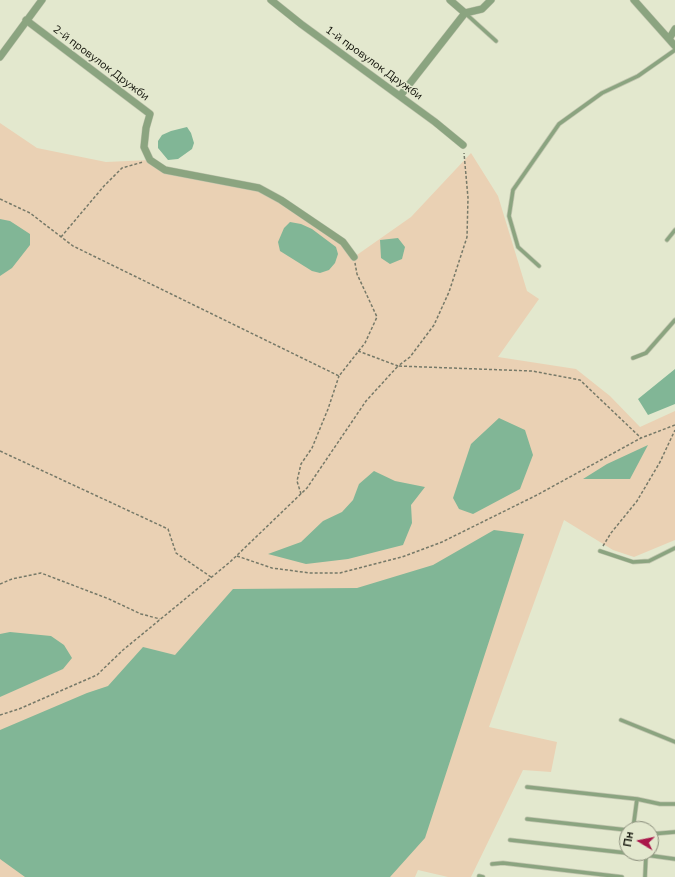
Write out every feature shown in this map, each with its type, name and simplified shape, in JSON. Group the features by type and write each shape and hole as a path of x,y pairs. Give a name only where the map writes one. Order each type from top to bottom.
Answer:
{"street":[{"path":"0,57 42,0"},
{"name":"1-й провулок Дружби","path":"271,0 301,24 400,96 463,146"},
{"path":"450,0 465,13"},
{"path":"400,96 465,13 482,9 491,0"},
{"path":"634,0 675,46"},
{"name":"2-й провулок Дружби","path":"26,20 150,114 146,128 144,147 150,160"},
{"path":"669,39 675,29"},
{"path":"150,160 165,170 259,188 281,200 343,242 354,257"}],"lane":[{"path":"465,13 496,41"},
{"path":"538,266 518,247 509,216 513,190 559,124 602,93 638,76 675,50"},
{"path":"667,240 675,230"},
{"path":"633,358 646,353 675,320"},
{"path":"600,552 633,562 649,561 675,548"},
{"path":"621,720 675,742"},
{"path":"527,786 637,799 660,804 675,804"},
{"path":"634,821 637,799"},
{"path":"527,819 619,829"},
{"path":"659,833 675,832"},
{"path":"510,840 619,852"},
{"path":"659,856 675,859"},
{"path":"645,877 646,861"},
{"path":"492,864 503,862 622,877"}],"path":[{"path":"0,714 19,709 97,674 236,556 307,488 366,402 398,366 410,357 434,325 449,292 467,237 468,198 463,146"},
{"path":"62,237 104,186 122,168 150,160"},
{"path":"0,199 30,213 73,246 339,376"},
{"path":"301,494 297,481 302,464 312,448 328,409 339,376 364,343 376,317 357,274 354,257"},
{"path":"358,351 398,366 532,371 580,380 641,438"},
{"path":"236,556 272,568 310,573 340,573 402,557 442,542 537,495 641,438 675,425"},
{"path":"600,552 611,533 637,501 660,462 675,430"},
{"path":"0,451 168,529 176,553 212,577"},
{"path":"0,584 12,579 41,573 141,614 160,619"}],"shaded area":[{"path":"0,123 37,148 106,162 150,160 165,170 259,188 343,242 354,257 411,217 471,153 498,196 527,291 539,299 498,357 576,369 610,396 640,427 675,411 675,540 634,557 613,550 564,520 489,727 557,742 551,772 523,770 471,877 448,877 418,870 415,877 0,877"},
{"path":"187,127 191,133 194,143 192,149 178,159 168,160 158,148 158,141 162,135"},
{"path":"0,219 10,221 30,234 30,245 12,268 0,276"},
{"path":"290,222 301,224 312,229 336,247 338,254 335,263 329,270 320,273 312,271 280,251 278,242 284,228"},
{"path":"398,238 405,247 402,259 390,264 381,258 380,240"},
{"path":"675,369 675,404 648,415 638,399"},
{"path":"499,418 525,430 533,455 520,489 473,514 459,509 453,498 471,444"},
{"path":"648,445 630,479 583,479 607,464"},
{"path":"374,471 395,481 425,487 411,505 412,523 403,545 348,559 306,564 268,554 301,542 323,521 342,512 353,500 359,484"},
{"path":"494,530 524,534 425,838 390,877 25,877 0,859 0,730 87,693 108,686 143,647 175,655 233,589 357,588 433,565"},
{"path":"10,632 51,636 64,645 72,658 63,669 0,697 0,634"}]}
